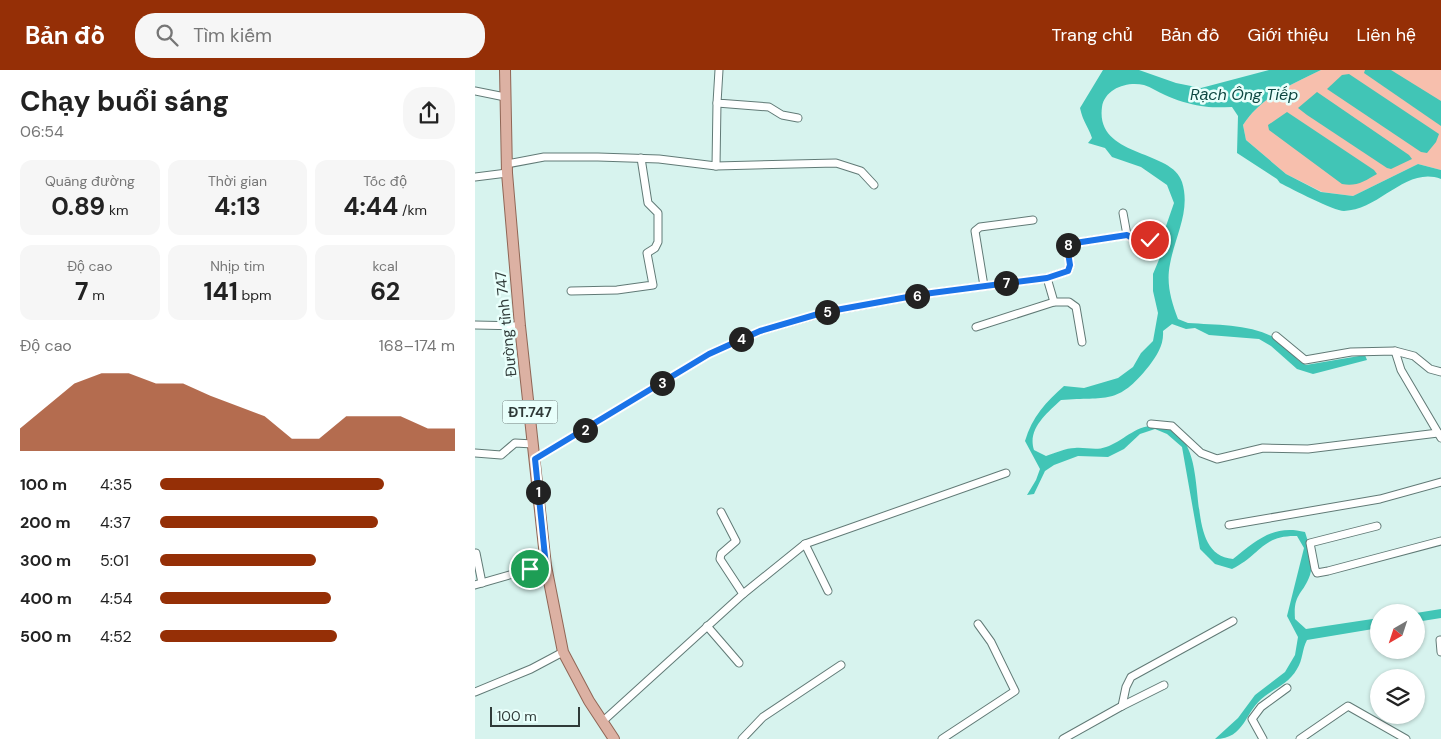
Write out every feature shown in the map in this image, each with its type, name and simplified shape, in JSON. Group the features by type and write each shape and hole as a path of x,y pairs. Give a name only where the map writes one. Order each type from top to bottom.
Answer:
{"main road":[{"name":"Đường tỉnh 747","path":"505,70 507,169 520,326 546,566 563,652 602,722 615,739"}],"street":[{"path":"715,166 719,70"},
{"path":"475,91 505,97"},
{"path":"717,103 769,107 785,116 797,118"},
{"path":"475,177 544,157 641,158 715,166 836,164 855,168 875,185"},
{"path":"571,291 617,290 653,285 647,253 655,248 658,242 658,213 648,203 641,158"},
{"path":"1123,214 1127,235"},
{"path":"983,286 975,231 980,227 1033,220"},
{"path":"535,459 709,354 760,331 825,312 983,286 1047,278 1070,269 1067,249 1070,244 1127,235 1137,241 1150,240"},
{"path":"1047,278 1054,302"},
{"path":"976,327 1054,302 1069,302 1076,307 1082,342"},
{"path":"475,325 520,326"},
{"path":"1276,336 1305,360 1351,352 1395,351 1414,356 1430,370 1441,372"},
{"path":"1151,424 1172,426 1201,453 1217,459 1263,448 1308,449 1440,436 1401,370 1395,351"},
{"path":"475,453 501,455 515,443 533,444"},
{"path":"602,722 743,594 805,544 1006,473"},
{"path":"1229,525 1380,499 1441,482"},
{"path":"721,512 736,541 719,556 743,594"},
{"path":"1377,526 1310,543 1317,573 1441,541"},
{"path":"805,544 828,591"},
{"path":"476,553 478,584 546,566"},
{"path":"1122,706 1126,687 1131,678 1233,621"},
{"path":"942,739 1015,691 991,642 978,624"},
{"path":"707,626 739,663"},
{"path":"1440,640 1441,652"},
{"path":"475,692 531,669 563,652"},
{"path":"741,739 763,717 841,665"},
{"path":"1063,739 1164,685"},
{"path":"1263,739 1252,719 1261,707 1287,688"},
{"path":"1300,739 1347,706 1406,739"}],"shaded area":[{"path":"1321,70 1441,70 1441,170 1418,164 1353,196 1322,192 1286,174 1246,140 1243,125 1259,106 1288,86"}],"water":[{"name":"Rạch Ông Tiếp","path":"1103,70 1139,70 1176,83 1201,88 1269,70 1321,70 1288,86 1259,106 1243,125 1246,140 1286,174 1321,192 1353,196 1418,164 1441,170 1441,179 1416,178 1357,209 1339,210 1280,183 1277,179 1237,153 1238,116 1232,107 1209,107 1192,104 1138,84 1118,87 1104,100 1102,107 1103,124 1110,136 1175,171 1182,182 1185,203 1169,271 1171,299 1178,319 1188,323 1257,330 1277,339 1298,360 1306,365 1365,355 1367,360 1313,374 1297,369 1271,346 1259,339 1209,335 1195,328 1186,329 1172,324 1163,331 1161,345 1152,362 1128,388 1110,397 1061,400 1044,416 1033,435 1034,450 1046,456 1072,448 1102,448 1144,427 1158,426 1177,434 1188,449 1194,470 1200,517 1205,537 1215,552 1233,559 1257,540 1274,532 1294,530 1305,532 1311,553 1311,570 1307,582 1297,599 1295,619 1306,629 1370,619 1370,630 1307,640 1299,666 1294,674 1258,702 1239,729 1225,738 1215,739 1238,718 1255,695 1285,672 1295,655 1298,637 1287,616 1304,548 1297,536 1285,537 1269,542 1242,564 1232,569 1215,564 1200,549 1182,447 1167,434 1155,429 1140,434 1124,449 1108,457 1078,456 1054,465 1045,471 1034,494 1027,495 1040,469 1025,441 1036,417 1046,404 1064,386 1084,388 1118,378 1133,367 1141,353 1153,341 1158,313 1153,291 1153,274 1163,250 1166,226 1174,203 1167,185 1141,167 1112,157 1105,148 1088,143 1092,138 1080,108"},
{"path":"1365,70 1391,70 1441,101 1441,126 1364,73"},
{"path":"1349,74 1439,134 1436,142 1427,153 1421,152 1327,89 1342,75"},
{"path":"1317,92 1409,155 1412,159 1391,169 1387,168 1298,108"},
{"path":"1287,112 1374,170 1377,174 1356,184 1342,184 1269,130 1268,125"},
{"path":"1441,609 1441,618 1425,621 1425,612"}],"route":[{"path":"530,569 546,566 535,459 709,354 760,331 825,312 924,294 1047,278 1070,269 1067,249 1067,246 1070,244 1127,235 1137,241 1150,240"}]}
